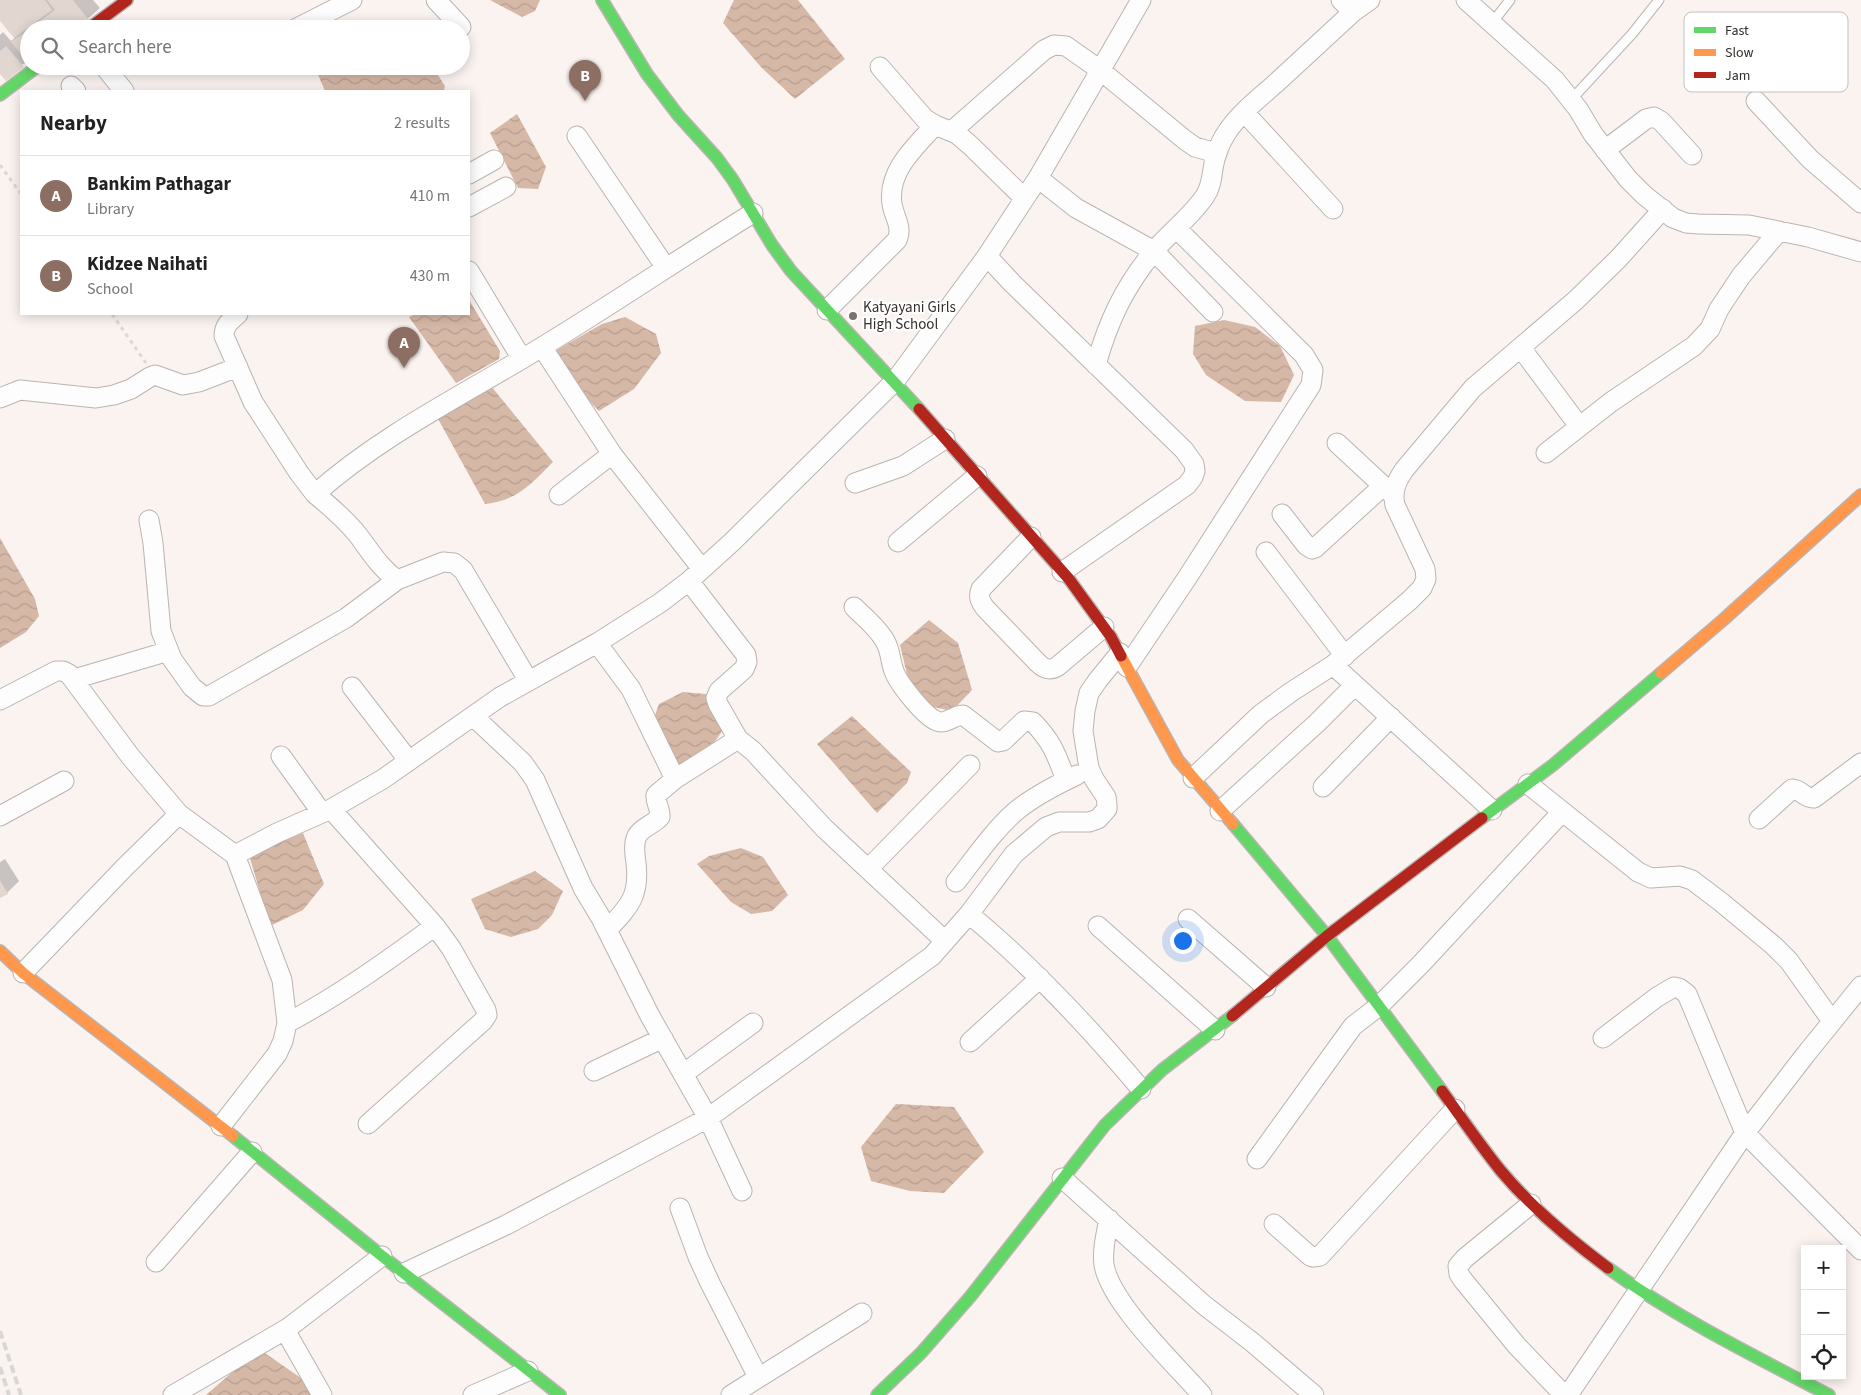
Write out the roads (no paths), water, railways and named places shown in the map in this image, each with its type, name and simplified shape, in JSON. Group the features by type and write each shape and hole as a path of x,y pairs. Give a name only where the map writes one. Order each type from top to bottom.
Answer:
{"street":[{"path":"100,20 127,0"},
{"path":"313,20 352,0"},
{"path":"436,0 455,20"},
{"path":"602,0 647,74 678,115 717,158 733,180 772,245 791,271 895,381 1062,572 1104,627 1178,760 1327,936 1501,1171 1530,1204 1572,1242 1640,1291 1728,1342 1829,1395"},
{"path":"234,855 327,811 361,792 528,680 597,642 660,603 696,575 895,381 986,256 1038,178 1142,0"},
{"path":"1096,365 1105,333 1117,306 1133,280 1154,251 1177,229 1206,196 1212,184 1216,153 1227,132 1347,6 1370,0"},
{"path":"1466,0 1555,80 1628,179 1673,218 1686,222 1749,224 1858,245"},
{"path":"828,310 897,240 900,230 892,204 894,183 898,170 906,156 999,88 1049,47 1066,46 1100,70 1185,140 1195,147 1216,153"},
{"path":"880,67 925,119 944,128 971,146 1024,198"},
{"path":"0,94 26,75"},
{"path":"111,75 123,90"},
{"path":"1756,101 1815,164 1861,203"},
{"path":"1244,112 1333,209"},
{"path":"1605,150 1646,119 1654,117 1661,121 1692,155"},
{"path":"577,136 666,268"},
{"path":"470,173 494,160"},
{"path":"1038,178 1076,208 1154,251 1213,312"},
{"path":"470,206 506,187"},
{"path":"1282,514 1306,545 1316,548 1388,491 1454,408 1473,388 1599,279 1663,209"},
{"path":"315,494 333,478 427,413 522,359 629,294 666,268 753,213"},
{"path":"404,1273 445,1256 506,1225 708,1118 932,956 969,914 1014,854 1046,828 1059,822 1089,822 1103,815 1107,809 1106,797 1089,768 1083,731 1089,693 1098,680 1124,660 1187,578 1311,385 1313,370 1304,355 1177,229"},
{"path":"1546,453 1579,426 1694,346 1710,329 1730,291 1779,230"},
{"path":"986,256 1096,365 1146,411 1184,450 1194,464 1193,478 1187,485 1062,572"},
{"path":"470,274 522,359"},
{"path":"237,315 224,330 224,336 253,402 299,473 315,494 338,512 373,557 389,575 397,580"},
{"path":"542,347 612,454 696,575 746,655 747,662 744,669 719,691 716,698 738,739 753,751 824,828 945,941"},
{"path":"1521,348 1579,426"},
{"path":"0,398 20,390 96,398 132,389 155,375 183,386 238,367"},
{"path":"855,483 903,466 945,439"},
{"path":"1193,778 1261,714 1339,660 1409,601 1422,588 1426,579 1425,569 1388,491 1337,443"},
{"path":"559,495 612,454"},
{"path":"898,542 977,476"},
{"path":"883,1393 970,1297 1105,1125 1141,1089 1162,1070 1216,1030 1327,936 1553,765 1724,620 1861,495"},
{"path":"149,520 154,552 161,631 172,660 192,687 203,696 209,696 346,618 397,580 442,562 454,563 463,570 528,680"},
{"path":"1031,537 982,589 979,595 980,601 985,608 1047,670 1052,670 1058,666 1104,627"},
{"path":"1266,552 1356,685 1492,810"},
{"path":"854,607 884,639 898,679 907,693 932,717 942,722 962,715 998,742 1003,741 1024,721 1033,722 1052,745 1066,780"},
{"path":"597,642 631,689 675,779"},
{"path":"74,679 168,651"},
{"path":"0,700 56,671 63,671 69,674 130,756 179,814 234,855 282,980 287,1023 283,1041 277,1054 221,1126"},
{"path":"1220,811 1356,685"},
{"path":"352,687 408,761"},
{"path":"473,716 523,763 535,780 583,888 607,930 650,1016 708,1118 742,1191"},
{"path":"1323,786 1391,717"},
{"path":"607,930 630,906 635,894 638,878 634,844 637,836 660,817 661,811 656,802 656,794 675,779 738,739"},
{"path":"280,756 327,811 435,926 451,948 486,1010 487,1015 483,1021 368,1124"},
{"path":"1759,819 1792,789 1797,789 1806,796 1814,798 1861,763"},
{"path":"868,869 970,766"},
{"path":"956,882 984,846 1017,810 1089,768"},
{"path":"0,816 64,781"},
{"path":"1528,784 1638,872 1651,878 1680,876 1692,880 1721,902 1789,961 1832,1022"},
{"path":"1257,1159 1342,1038 1362,1018 1379,1006 1562,812"},
{"path":"23,973 179,814"},
{"path":"969,914 1014,952 1040,978 1095,1035 1141,1089"},
{"path":"1188,919 1266,987"},
{"path":"287,1023 316,1008 372,973 435,926"},
{"path":"1098,926 1216,1030"},
{"path":"0,951 23,973 221,1126 528,1372 560,1395"},
{"path":"970,1042 1040,978"},
{"path":"1568,1395 1745,1134 1861,986"},
{"path":"1603,1038 1657,997 1674,988 1683,990 1687,994 1745,1134 1861,1250"},
{"path":"683,1074 753,1023"},
{"path":"594,1071 663,1038"},
{"path":"1274,1224 1310,1256 1320,1256 1455,1108"},
{"path":"156,1262 252,1152"},
{"path":"1062,1178 1204,1304 1314,1395"},
{"path":"1530,1204 1465,1258 1458,1266 1458,1270 1463,1280 1517,1346 1564,1395"},
{"path":"680,1208 698,1257 758,1377"},
{"path":"1109,1220 1103,1252 1104,1266 1110,1284 1117,1297 1141,1326 1202,1395"},
{"path":"174,1395 285,1330 382,1256"},
{"path":"731,1395 862,1313"},
{"path":"285,1330 322,1395"},
{"path":"473,1395 528,1372"}],"lane":[{"path":"1492,23 1510,0"},
{"path":"1571,100 1632,34 1660,0"}],"water":[{"path":"490,0 540,0 535,11 522,17"},
{"path":"734,0 798,0 845,59 795,99 761,67 723,23"},
{"path":"318,75 438,75 445,86 444,90 325,90"},
{"path":"517,114 546,167 538,189 518,188 490,133"},
{"path":"470,302 500,351 499,359 456,383 409,317 413,315 470,315"},
{"path":"625,317 656,334 661,353 634,389 599,411 581,393 555,351 602,324"},
{"path":"1224,320 1255,327 1280,346 1294,375 1281,402 1245,401 1206,375 1193,354 1195,326"},
{"path":"491,386 553,462 530,484 515,495 485,504 437,417"},
{"path":"0,538 35,599 39,616 26,632 0,648"},
{"path":"929,620 958,643 972,690 952,711 929,706 910,687 900,645"},
{"path":"683,692 706,694 727,724 709,750 675,768 652,724 659,704"},
{"path":"852,716 911,772 907,783 877,813 817,744"},
{"path":"303,833 324,884 303,910 270,926 249,855"},
{"path":"741,848 763,857 788,895 772,911 751,914 731,902 697,864 709,856"},
{"path":"535,871 563,891 552,915 538,929 511,937 485,929 471,899"},
{"path":"896,1104 954,1107 984,1152 944,1193 910,1191 871,1181 861,1147"},
{"path":"259,1349 301,1378 312,1395 206,1395"}],"railway":[{"path":"0,1331 21,1395"},
{"path":"0,1367 9,1395"}],"place":[{"name":"Kidzee Naihati","path":"585,101"},
{"name":"Katyayani Girls High School","path":"853,316"},
{"name":"Bankim Pathagar","path":"404,368"}]}
